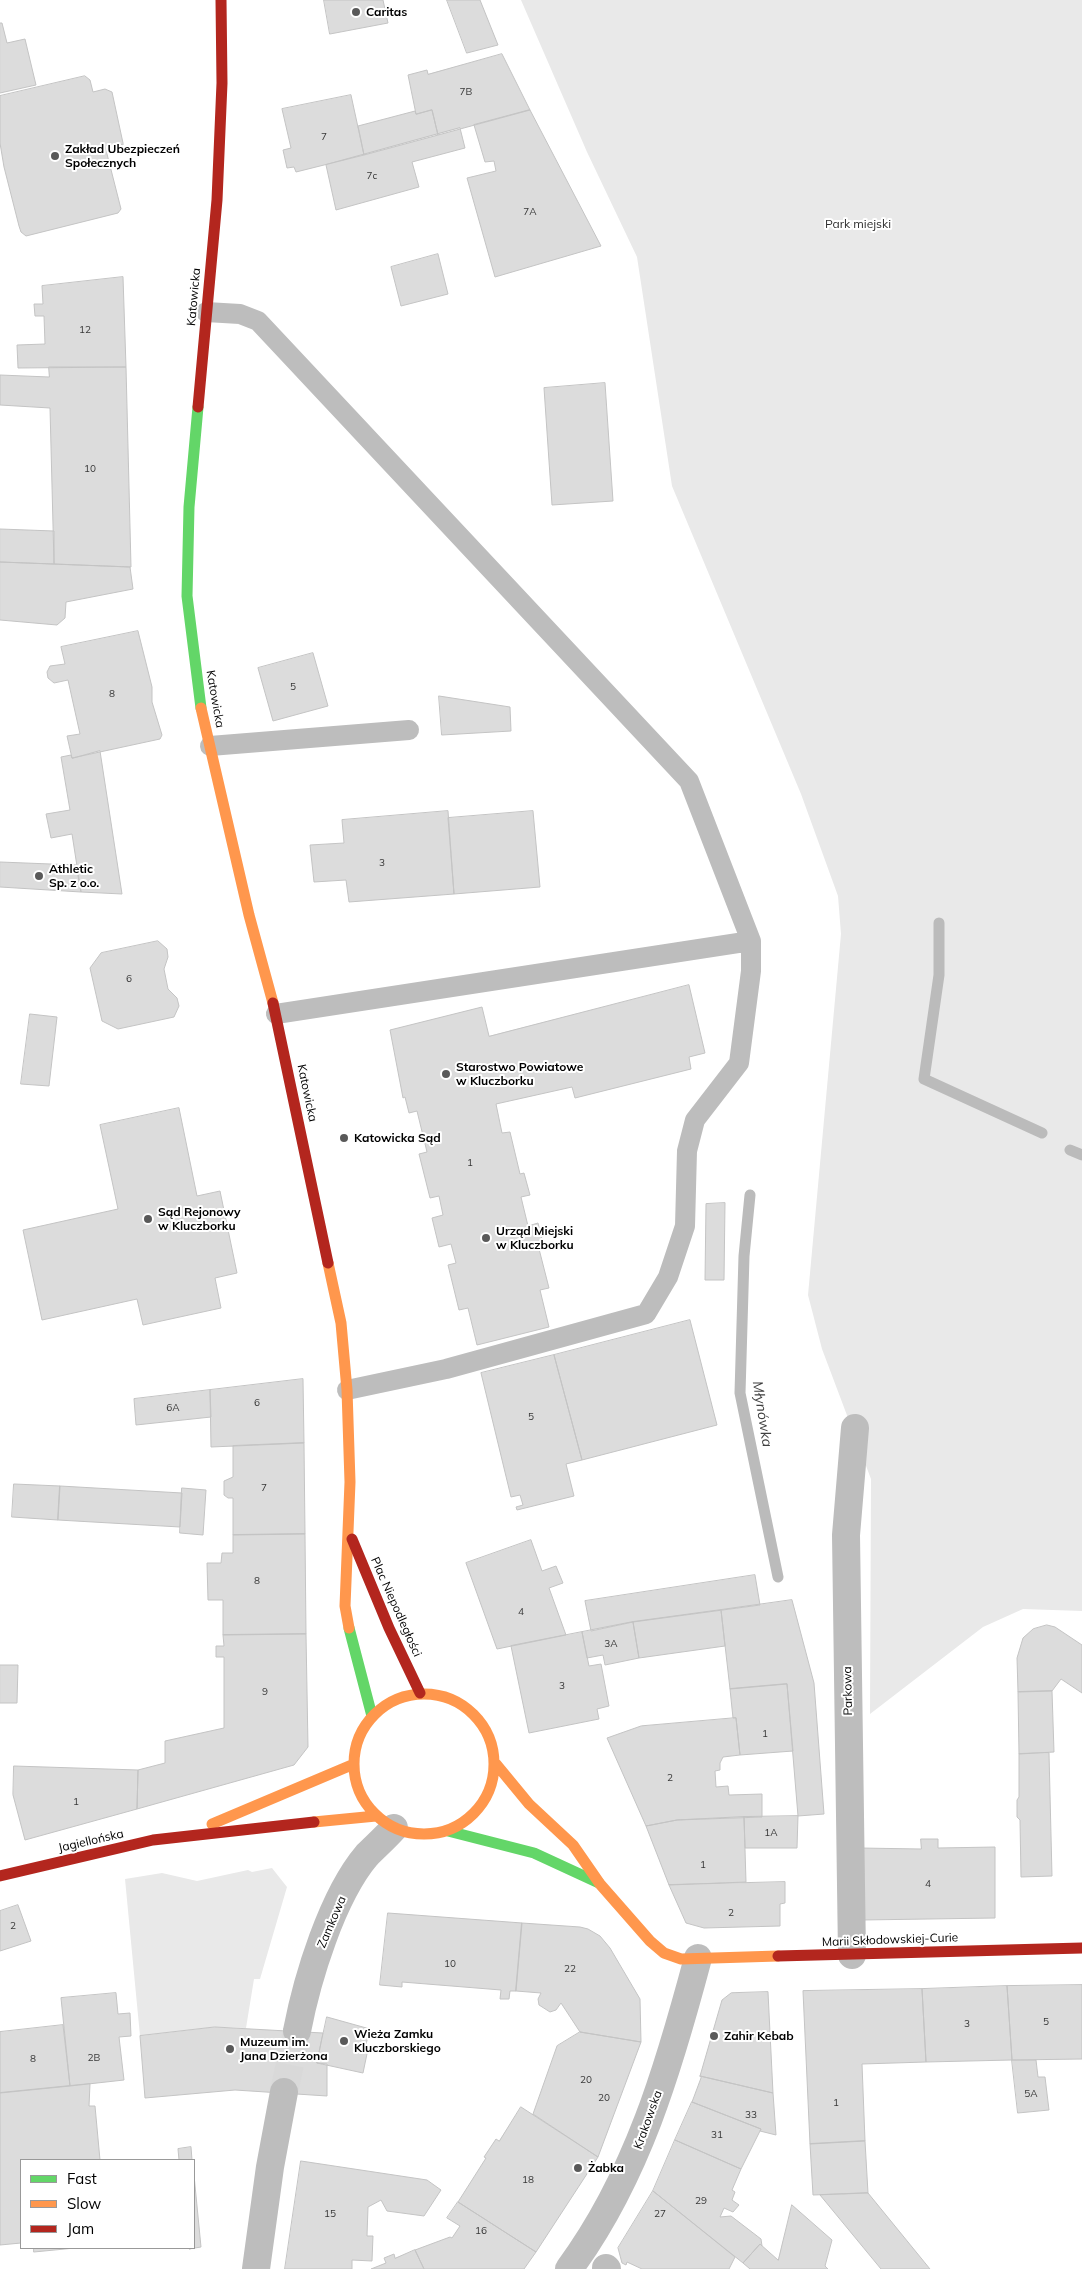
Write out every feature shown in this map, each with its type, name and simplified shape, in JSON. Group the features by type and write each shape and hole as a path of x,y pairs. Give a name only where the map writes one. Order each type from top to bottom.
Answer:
{"main road":[{"name":"Katowicka","path":"221,0 222,83 219,141 189,506 188,596 199,700 248,916 276,1014 341,1323 347,1390"},
{"name":"Plac Niepodległości","path":"347,1390 350,1482 345,1606 352,1644 372,1716"},
{"name":"Plac Niepodległości","path":"349,1531 389,1628 420,1693"},
{"path":"420,1693 443,1695 464,1705 481,1721 492,1741 496,1764 492,1786 482,1805 467,1820 448,1831 430,1834 412,1834 385,1822 365,1803 358,1788 354,1764 355,1752 361,1733 372,1716 394,1700 420,1693"},
{"name":"Jagiellońska","path":"188,1835 354,1764"},
{"path":"496,1764 530,1804 574,1845 600,1884 650,1941 664,1953 681,1959 698,1958"},
{"name":"Jagiellońska","path":"0,1876 153,1840 188,1835 385,1822"},
{"path":"448,1831 534,1853 600,1884"},
{"name":"Marii Skłodowskiej-Curie","path":"698,1958 1082,1948"}],"street":[{"name":"Parkowa","path":"852,1955 846,1534 855,1428"},
{"name":"Zamkowa","path":"296,2031 307,1983 327,1930 347,1887 367,1856 385,1822"},
{"name":"Krakowska","path":"568,2269 580,2254 634,2158 669,2063 698,1958"},
{"path":"256,2269 270,2168 284,2092"}],"lane":[{"path":"206,312 240,314 258,321 689,781 751,941 751,971 739,1062 695,1120 686,1151 685,1226 668,1277 646,1314 446,1369 347,1390"},
{"path":"210,746 409,730"},
{"path":"276,1014 751,941"}],"green space":[{"name":"Park miejski","path":"521,0 1082,0 1082,1611 1023,1609 983,1627 870,1714 871,1479 822,1349 808,1295 841,934 838,896 801,794 672,486 637,257 587,152"},
{"path":"272,1868 287,1887 260,1979 254,1979 246,2028 215,2027 140,2036 125,1879 162,1873 197,1881 248,1870 252,1872"}],"building":[{"name":"Caritas","path":"324,0 383,0 388,23 330,34"},
{"path":"447,0 480,0 498,45 467,53"},
{"path":"0,23 2,23 7,43 25,39 36,85 0,93"},
{"path":"502,54 530,110 438,135 432,110 416,114 408,75 427,70 428,74"},
{"name":"Zakład Ubezpieczeń Społecznych","path":"85,76 90,80 93,92 105,89 112,92 123,145 118,143 105,146 121,209 118,213 26,236 21,232 19,226 4,167 0,143 0,96"},
{"path":"351,95 364,155 296,172 294,167 287,168 283,150 291,148 282,109"},
{"path":"432,110 438,135 364,155 358,126 415,111 416,114"},
{"path":"530,110 601,246 495,277 467,178 496,171 494,161 485,162 474,125"},
{"path":"460,128 465,148 412,162 419,187 336,210 326,165"},
{"path":"438,254 448,294 401,306 391,267"},
{"path":"123,277 126,367 18,368 17,345 45,344 44,316 35,316 34,304 43,304 42,286"},
{"path":"49,367 126,367 131,567 54,564 50,408 0,405 0,375 49,377"},
{"path":"605,383 613,501 552,505 544,388"},
{"path":"0,529 54,531 54,564 0,562"},
{"path":"0,562 130,567 133,589 66,602 65,618 57,625 0,620"},
{"path":"138,631 152,687 152,702 162,735 160,739 72,758 67,736 80,734 68,680 54,683 48,678 47,672 50,666 65,664 61,647"},
{"path":"313,653 328,706 273,721 258,668"},
{"path":"439,696 510,707 511,731 442,735"},
{"path":"100,751 122,894 81,892 72,834 51,838 46,814 70,810 61,757 71,755 72,758"},
{"path":"448,811 454,894 349,902 346,880 314,882 310,845 344,843 342,820"},
{"path":"533,811 540,887 454,894 448,818"},
{"name":"Athletic Sp. z o.o.","path":"0,862 76,865 81,892 0,887"},
{"path":"158,941 167,949 168,957 164,969 168,989 177,998 179,1006 174,1017 118,1029 102,1021 90,968 101,953"},
{"path":"689,985 705,1053 689,1057 691,1069 575,1098 572,1087 496,1104 502,1133 510,1132 520,1174 524,1173 530,1195 521,1197 528,1226 538,1223 543,1243 538,1245 549,1288 540,1290 549,1327 477,1345 468,1308 459,1310 448,1265 456,1263 451,1244 439,1247 432,1218 443,1215 439,1196 430,1198 419,1154 427,1152 417,1111 409,1113 405,1097 403,1098 390,1030 482,1007 489,1036"},
{"path":"30,1014 57,1017 49,1086 21,1084"},
{"name":"Sąd Rejonowy w Kluczborku","path":"179,1108 197,1196 220,1191 237,1273 215,1278 221,1308 143,1325 137,1299 42,1320 23,1230 118,1209 100,1125"},
{"path":"725,1203 724,1280 705,1280 706,1204"},
{"path":"690,1320 717,1425 582,1460 554,1355"},
{"path":"554,1355 582,1460 566,1464 574,1496 517,1510 516,1507 523,1505 520,1495 511,1497 481,1373"},
{"path":"303,1379 304,1443 211,1447 210,1390"},
{"path":"210,1390 211,1417 136,1425 134,1399"},
{"path":"304,1443 305,1534 233,1535 233,1498 228,1498 224,1495 224,1481 233,1477 233,1446"},
{"path":"14,1484 60,1486 58,1520 12,1517"},
{"path":"60,1486 182,1493 180,1527 58,1520"},
{"path":"182,1488 206,1490 203,1535 180,1533"},
{"path":"305,1534 306,1634 223,1635 223,1600 208,1600 207,1563 221,1563 222,1553 233,1553 233,1535"},
{"path":"531,1540 542,1571 556,1566 563,1583 549,1588 566,1635 497,1649 466,1563"},
{"path":"755,1575 760,1605 633,1622 591,1631 585,1601"},
{"path":"792,1600 814,1683 824,1814 798,1816 787,1684 730,1689 721,1610"},
{"path":"721,1610 725,1646 639,1658 633,1622"},
{"path":"633,1622 639,1658 605,1665 603,1655 587,1658 582,1632"},
{"path":"1047,1625 1055,1627 1082,1645 1082,1693 1061,1679 1052,1691 1018,1692 1017,1658 1023,1638 1033,1629"},
{"path":"582,1632 589,1666 601,1664 609,1706 597,1709 599,1719 529,1733 511,1646"},
{"path":"306,1634 308,1747 294,1765 137,1809 138,1770 165,1763 165,1741 224,1728 224,1657 216,1657 216,1646 224,1646 223,1635"},
{"path":"0,1665 18,1665 17,1703 0,1703"},
{"path":"787,1684 793,1751 740,1755 736,1718 733,1718 730,1689"},
{"path":"1052,1691 1054,1752 1019,1754 1018,1692"},
{"path":"736,1718 740,1755 723,1757 720,1763 720,1770 715,1771 716,1787 728,1786 729,1795 762,1794 762,1817 677,1820 646,1826 607,1738 641,1726"},
{"path":"1049,1753 1052,1876 1021,1877 1020,1820 1017,1817 1019,1754"},
{"path":"14,1766 138,1770 137,1809 25,1840 13,1795"},
{"path":"798,1816 797,1848 745,1848 744,1817"},
{"path":"744,1817 746,1882 669,1885 646,1826 677,1820"},
{"path":"921,1839 938,1839 938,1848 995,1847 995,1918 862,1920 860,1848 921,1849"},
{"path":"785,1882 785,1903 780,1904 780,1926 704,1928 686,1923 669,1885"},
{"path":"18,1905 31,1941 0,1951 0,1911"},
{"path":"388,1913 522,1923 516,1991 510,1991 509,1999 500,1999 501,1990 402,1982 402,1987 380,1985"},
{"path":"522,1923 580,1927 600,1936 610,1948 640,1999 641,2042 580,2032 561,2003 556,2010 550,2012 539,2005 538,1999 541,1993 516,1991"},
{"path":"1082,1985 1082,2059 1012,2060 1007,1986"},
{"path":"1007,1986 1012,2060 926,2062 922,1989"},
{"path":"922,1989 926,2062 862,2064 865,2141 810,2144 803,1991"},
{"path":"768,1992 773,2093 700,2076 722,2000 731,1993"},
{"path":"116,1993 118,2014 130,2013 131,2036 119,2037 124,2080 70,2086 61,1998"},
{"name":"Wieża Zamku Kluczborskiego","path":"327,2017 370,2029 365,2048 368,2049 363,2073 317,2063"},
{"path":"63,2025 70,2086 0,2093 0,2032"},
{"name":"Muzeum im. Jana Dzierżona","path":"215,2027 323,2033 317,2063 327,2064 327,2096 235,2090 145,2098 140,2036"},
{"path":"580,2032 641,2042 598,2157 533,2114 557,2046"},
{"path":"1012,2060 1036,2060 1038,2077 1045,2077 1049,2110 1018,2113"},
{"path":"700,2076 773,2093 776,2135 760,2131 761,2129 692,2102 701,2078"},
{"path":"90,2084 89,2106 95,2106 100,2159 20,2159 20,2243 0,2245 0,2093"},
{"path":"692,2102 761,2129 741,2169 675,2140"},
{"path":"521,2107 598,2157 536,2252 458,2202 486,2158 484,2157 496,2139 499,2141"},
{"path":"675,2140 741,2169 732,2190 735,2192 732,2200 739,2205 733,2212 724,2208 720,2217 731,2216 761,2239 762,2246 760,2244 743,2263 653,2191"},
{"path":"865,2141 868,2193 813,2195 810,2144"},
{"path":"191,2147 192,2159 179,2159 178,2149"},
{"path":"301,2161 427,2180 441,2190 424,2216 387,2211 381,2200 368,2207 367,2236 373,2236 372,2261 352,2260 352,2269 285,2269"},
{"path":"195,2185 201,2247 195,2248"},
{"path":"653,2191 735,2257 729,2269 642,2269 627,2262 626,2265 622,2263 618,2248"},
{"path":"868,2193 930,2269 881,2269 820,2195"},
{"path":"458,2202 536,2252 524,2269 424,2269 415,2250 450,2237 452,2238 460,2226 447,2218"},
{"path":"792,2205 832,2240 825,2266 828,2269 750,2269 743,2263 760,2244 778,2260"},
{"path":"34,2249 65,2249 34,2252"},
{"path":"415,2250 424,2269 371,2269 386,2263 384,2258 394,2254 395,2258"}],"waterway":[{"path":"939,923 939,975 924,1079 1042,1133"},
{"path":"1070,1150 1082,1155"},
{"name":"Młynówka","path":"750,1195 744,1256 740,1393 778,1577"}],"tunnel":[{"path":"284,2092 297,2031"}],"traffic: fast":[{"path":"198,407 189,507 187,596 201,708"},
{"path":"349,1628 372,1716"},
{"path":"448,1831 534,1853 599,1883"}],"traffic: slow":[{"path":"201,708 249,915 273,1003"},
{"path":"328,1263 341,1323 347,1390 350,1482 345,1606 349,1628"},
{"path":"424,1694 438,1695 451,1699 463,1705 474,1714 483,1725 489,1737 493,1750 494,1764 493,1778 489,1791 483,1803 474,1814 463,1823 451,1829 438,1833 424,1834 410,1833 397,1829 385,1823 374,1814 365,1803 359,1791 355,1778 354,1764 355,1750 359,1737 365,1725 374,1714 385,1705 397,1699 410,1695 424,1694"},
{"path":"212,1824 354,1764"},
{"path":"496,1764 529,1804 573,1845 600,1884 650,1941 664,1953 681,1959 778,1956"},
{"path":"314,1822 376,1816"}],"traffic: jam":[{"path":"198,407 217,200 222,83 221,0"},
{"path":"273,1003 328,1263"},
{"path":"352,1539 389,1628 420,1693"},
{"path":"0,1876 153,1840 314,1822"},
{"path":"778,1956 1082,1948"}],"place":[{"name":"Caritas","path":"356,12"},
{"name":"Zakład Ubezpieczeń Społecznych","path":"55,156"},
{"name":"Athletic Sp. z o.o.","path":"39,876"},
{"name":"Starostwo Powiatowe w Kluczborku","path":"446,1074"},
{"name":"Katowicka Sąd","path":"344,1138"},
{"name":"Sąd Rejonowy w Kluczborku","path":"148,1219"},
{"name":"Urząd Miejski w Kluczborku","path":"486,1238"},
{"name":"Zahir Kebab","path":"714,2036"},
{"name":"Wieża Zamku Kluczborskiego","path":"344,2041"},
{"name":"Muzeum im. Jana Dzierżona","path":"230,2049"},
{"name":"Żabka","path":"578,2168"}]}
